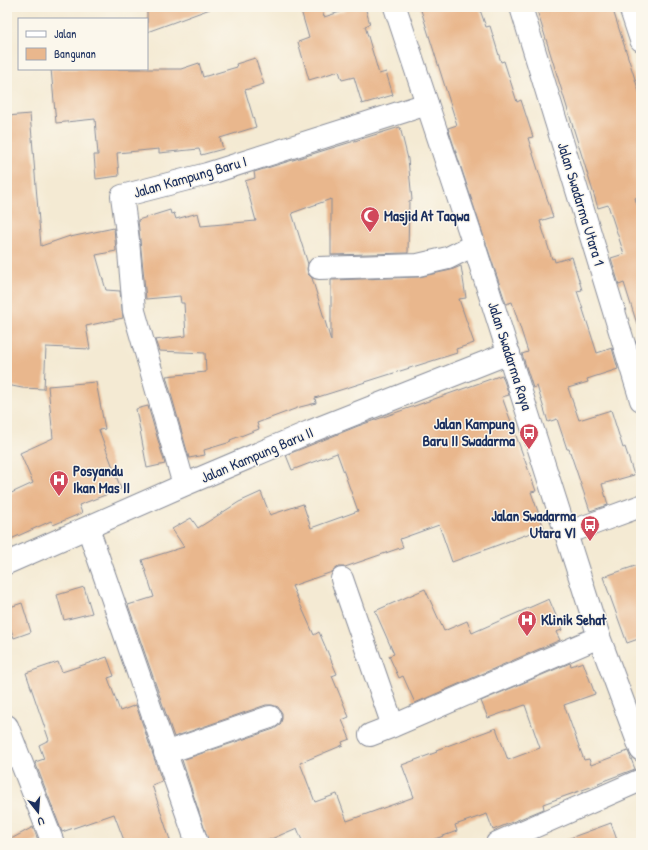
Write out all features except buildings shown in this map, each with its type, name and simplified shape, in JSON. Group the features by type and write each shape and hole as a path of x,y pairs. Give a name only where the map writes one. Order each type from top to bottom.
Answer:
{"street":[{"name":"Jalan Swadarma Raya","path":"395,7 509,353 599,637 641,750"},
{"name":"Jalan Swadarma Utara 1","path":"520,7 641,400"},
{"path":"630,7 641,40"},
{"name":"Jalan Kampung Baru I","path":"184,485 134,311 128,240 122,196 207,174 426,104"},
{"path":"319,268 418,265 448,258 474,245"},
{"name":"Jalan Kampung Baru II","path":"7,563 184,485 310,432 509,353"},
{"path":"566,533 641,506"},
{"path":"88,528 196,843"},
{"path":"342,579 393,726"},
{"path":"370,735 599,637"},
{"path":"165,753 270,717"},
{"path":"7,726 53,843"},
{"path":"497,843 641,780"}],"place":[{"name":"Masjid At Taqwa","path":"370,233"},
{"name":"Jalan Kampung Baru II Swadarma","path":"529,450"},
{"name":"Posyandu Ikan Mas II","path":"59,497"},
{"name":"Jalan Swadarma Utara VI","path":"590,542"},
{"name":"Klinik Sehat","path":"527,637"}]}
